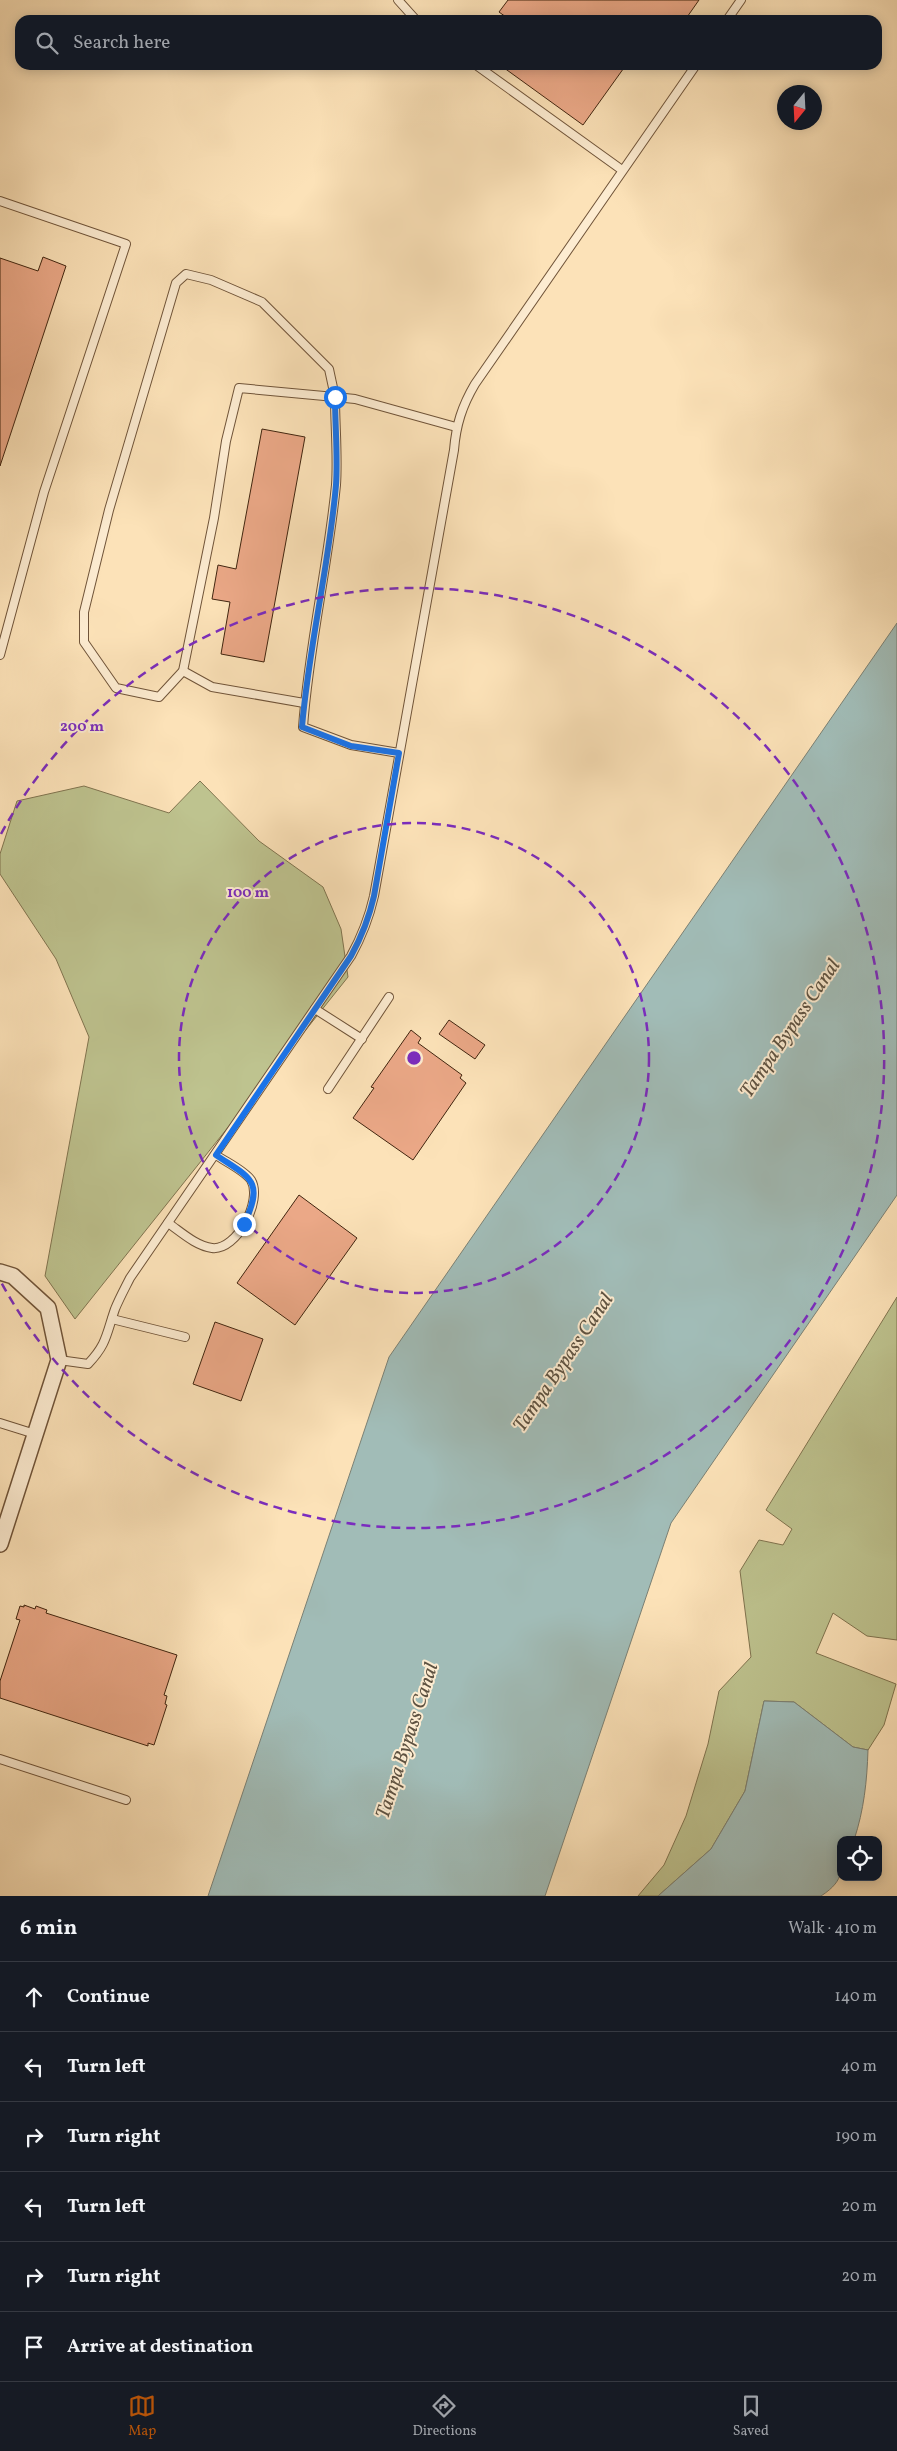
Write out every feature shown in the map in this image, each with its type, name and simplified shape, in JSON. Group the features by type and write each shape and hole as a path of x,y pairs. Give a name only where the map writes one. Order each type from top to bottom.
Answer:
{"street":[{"path":"0,1272 13,1276 48,1308 59,1360 3,1523 0,1544"}],"lane":[{"path":"398,0 412,15"},
{"path":"730,15 741,0"},
{"path":"483,70 622,170"},
{"path":"59,1360 88,1364 100,1351 108,1336 112,1318 130,1278 351,956 369,920 452,460 456,427 466,399 692,70"},
{"path":"0,201 126,244 44,492 0,654"},
{"path":"399,753 351,746 302,727 336,484 335,397 329,369 262,302 211,280 186,274 176,283 109,510 84,612 84,642 116,688 159,697 183,671 214,518 226,441 239,388 335,397 355,399 456,427"},
{"path":"183,671 212,687 304,703"},
{"path":"328,1089 390,997"},
{"path":"315,1009 362,1039"},
{"path":"168,1223 198,1243 213,1248 226,1246 235,1237 252,1207 254,1186 249,1178 216,1155"},
{"path":"112,1318 185,1338"},
{"path":"0,1423 35,1434"},
{"path":"0,1759 126,1800"}],"green space":[{"path":"200,781 259,841 323,887 341,929 348,977 75,1319 45,1276 89,1037 56,959 0,874 0,854 17,801 84,786 169,813"},
{"path":"897,1297 897,1640 867,1636 833,1613 816,1653 896,1684 884,1725 868,1750 853,1747 794,1702 764,1701 745,1791 711,1849 658,1896 638,1896 664,1865 686,1816 708,1744 719,1691 751,1657 740,1571 759,1540 783,1545 792,1529 766,1510"}],"water":[{"name":"Tampa Bypass Canal","path":"897,623 897,1195 671,1523 545,1896 208,1896 389,1357"},
{"path":"764,1701 794,1702 853,1747 868,1750 863,1807 855,1836 837,1836 837,1881 821,1896 658,1896 711,1849 745,1791"}],"building":[{"path":"508,0 699,0 688,15 503,15 499,12"},
{"path":"507,70 622,70 583,125"},
{"path":"43,257 66,266 0,466 0,258 38,271"},
{"path":"262,429 305,437 264,662 221,654 230,602 212,599 218,565 236,569"},
{"path":"449,1020 485,1045 475,1059 439,1034"},
{"path":"411,1030 421,1038 418,1043 462,1075 460,1078 466,1083 413,1160 353,1118 374,1088 371,1087"},
{"path":"299,1195 357,1238 295,1325 237,1283"},
{"path":"215,1322 263,1339 241,1401 193,1384"},
{"path":"24,1605 35,1609 36,1606 47,1610 46,1613 177,1655 164,1695 167,1696 165,1704 167,1705 154,1745 148,1743 148,1746 0,1698 0,1681 20,1620 16,1619 20,1606 24,1607"}],"route":[{"path":"244,1224 252,1207 254,1186 249,1178 216,1155 351,956 369,920 399,753 351,746 302,727 306,683 320,602 336,484 335,397"}]}
